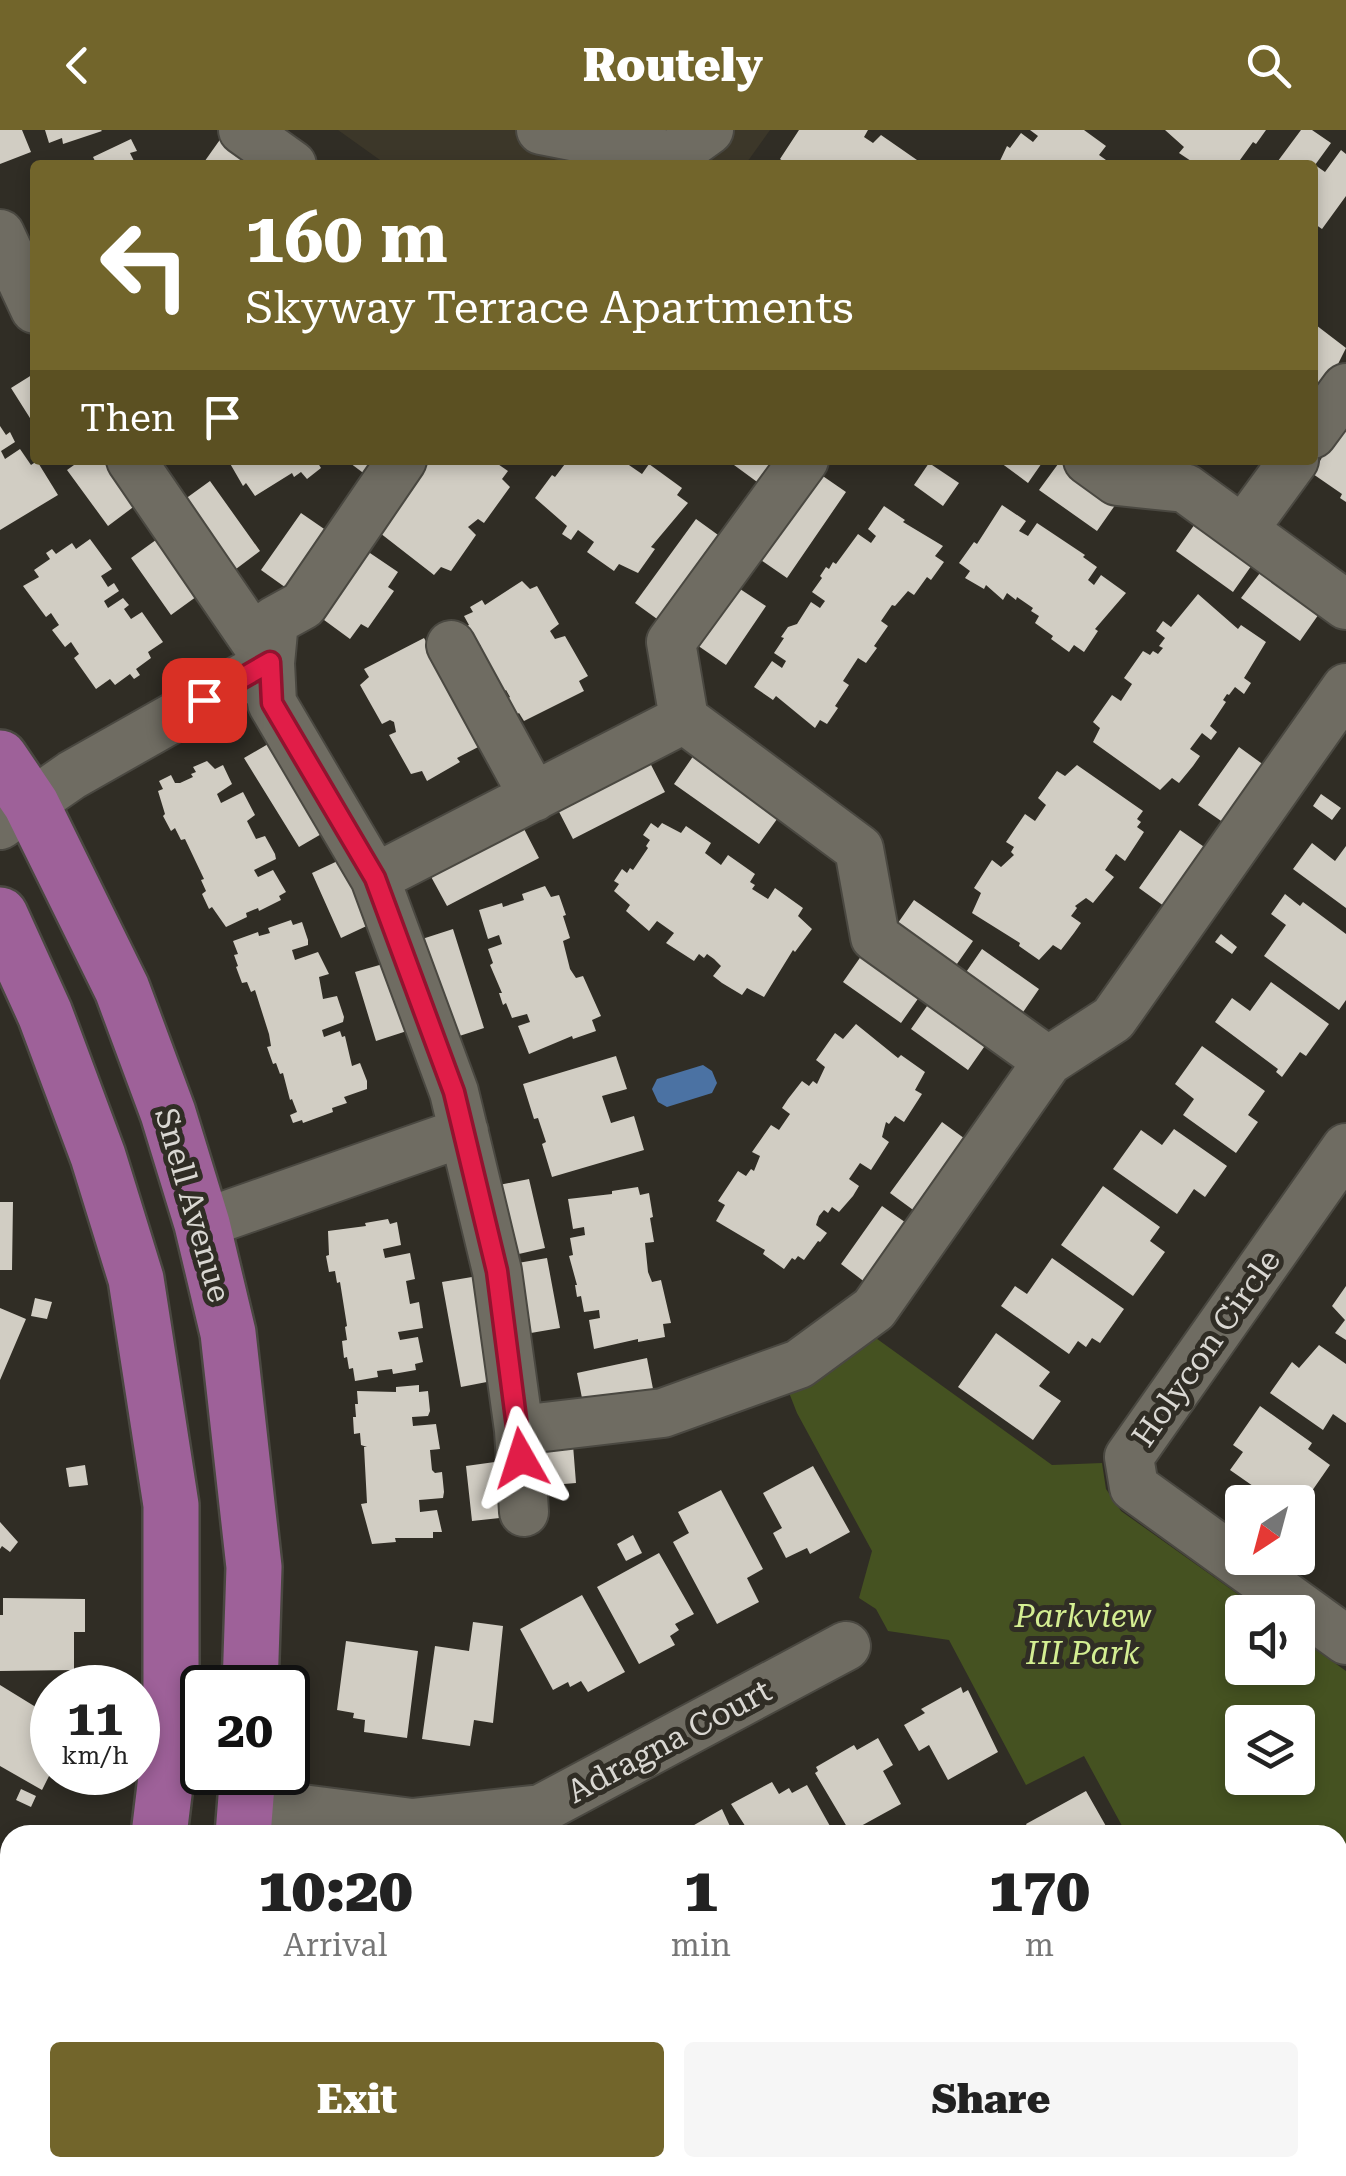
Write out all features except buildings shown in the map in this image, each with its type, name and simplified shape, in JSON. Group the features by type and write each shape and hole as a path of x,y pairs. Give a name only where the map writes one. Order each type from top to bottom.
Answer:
{"main road":[{"name":"Snell Avenue","path":"0,758 16,814 122,990 168,1113 202,1224 228,1334 254,1567 251,1665"},
{"path":"0,915 45,1014 98,1156 136,1279 171,1505 171,1736 160,1825"},
{"path":"0,982 45,1014"}],"street":[{"path":"244,130 285,160"},
{"path":"541,130 673,156 709,130"},
{"path":"0,234 30,298"},
{"path":"1318,426 1346,388"},
{"path":"134,465 270,662"},
{"path":"399,465 303,605 274,621 272,703 375,878 454,1092 497,1271 519,1430 524,1512"},
{"path":"800,465 671,642 684,719 859,848 876,937 1048,1061"},
{"path":"1095,465 1116,480 1184,488 1346,605"},
{"path":"1242,530 1290,465"},
{"path":"451,644 534,797"},
{"path":"16,814 72,775 270,662"},
{"path":"519,1430 663,1413 799,1364 874,1309 1048,1061 1113,1019 1346,688"},
{"path":"375,878 684,719"},
{"path":"202,1224 464,1132"},
{"name":"Holycon Circle","path":"1346,1148 1130,1457 1134,1487 1346,1640"},
{"name":"Adragna Court","path":"246,1803 412,1823 541,1808 846,1646"}],"shaded area":[{"path":"338,130 770,130 749,160 380,160"}],"green space":[{"name":"Parkview III Park","path":"873,1336 1052,1465 1102,1463 1106,1489 1121,1511 1239,1595 1225,1595 1225,1685 1315,1685 1315,1649 1346,1671 1346,1825 1122,1825 1084,1756 1026,1785 949,1640 888,1631 876,1609 859,1598 872,1551 797,1413 786,1385"}],"water":[{"path":"703,1065 712,1071 717,1083 712,1093 667,1107 658,1102 652,1089 657,1079"}],"route":[{"path":"204,700 270,662 272,703 375,878 454,1092 497,1271 521,1458"}]}
